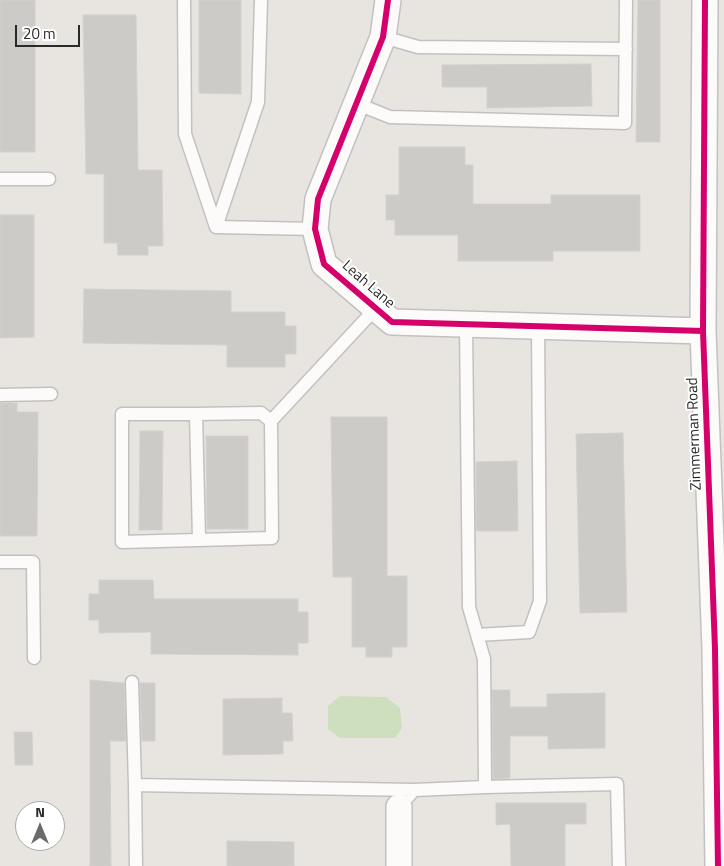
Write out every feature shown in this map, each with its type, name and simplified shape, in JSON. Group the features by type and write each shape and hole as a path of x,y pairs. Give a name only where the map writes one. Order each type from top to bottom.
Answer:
{"street":[{"name":"Leah Lane","path":"388,0 383,37 318,199 315,229 324,264 392,322 704,330"},
{"name":"Zimmerman Road","path":"705,0 704,330 718,560 720,650 718,866"},
{"path":"399,866 407,798"}],"lane":[{"path":"184,0 185,134 216,227"},
{"path":"216,227 258,102 260,0"},
{"path":"355,103 390,117 625,123 626,0"},
{"path":"383,37 418,47 626,49"},
{"path":"0,179 49,179"},
{"path":"216,227 315,229"},
{"path":"271,421 261,413 122,414 122,542 272,538 271,421 376,308"},
{"path":"466,324 469,607 484,659 485,788"},
{"path":"477,635 529,632 540,601 538,326"},
{"path":"0,394 51,394"},
{"path":"196,414 199,539"},
{"path":"0,562 33,562 34,658"},
{"path":"132,682 136,866"},
{"path":"135,785 407,798 485,788 617,784 619,866"}],"green space":[{"path":"340,696 386,697 400,708 402,728 395,738 340,738 328,729 328,706"}],"building":[{"path":"0,0 35,0 35,152 0,152"},
{"path":"199,0 241,0 241,94 199,93"},
{"path":"638,0 660,0 660,142 636,142"},
{"path":"83,15 136,15 138,170 162,170 163,246 148,246 148,255 118,255 117,243 104,243 104,174 86,174"},
{"path":"591,64 592,106 487,108 487,87 442,87 442,65"},
{"path":"399,147 465,147 465,165 473,165 473,204 551,204 551,195 640,195 640,251 553,251 553,261 458,261 458,235 395,235 395,220 386,220 386,195 399,195"},
{"path":"0,215 34,215 34,337 0,338"},
{"path":"84,289 231,291 231,312 285,312 285,326 296,326 296,354 285,354 285,367 227,367 227,345 83,343"},
{"path":"0,403 17,403 17,412 38,412 37,536 0,536"},
{"path":"331,417 387,417 387,576 407,576 407,647 392,647 392,657 366,657 366,647 352,647 352,577 333,577"},
{"path":"140,431 163,431 162,530 139,530"},
{"path":"623,433 627,612 580,613 576,434"},
{"path":"206,436 248,436 248,529 207,529"},
{"path":"517,461 518,531 476,531 476,462"},
{"path":"99,580 153,580 154,599 298,599 298,612 308,612 308,643 298,643 298,655 151,654 151,632 99,633 99,620 89,620 89,594 99,594"},
{"path":"90,680 124,683 126,741 110,741 111,866 90,866"},
{"path":"140,683 155,683 155,741 142,741"},
{"path":"492,690 510,690 510,707 547,707 547,694 605,693 605,748 548,749 548,736 510,736 510,778 493,779"},
{"path":"282,698 282,713 292,713 293,741 283,741 283,754 223,755 223,699"},
{"path":"14,732 32,732 33,765 15,765"},
{"path":"496,803 586,803 586,824 565,824 565,866 511,866 510,824 496,825"},
{"path":"227,841 294,842 294,866 227,866"}],"cycle path":[{"path":"388,0 383,37 318,199 315,229 324,264 392,322 703,331"},
{"path":"705,0 703,331 715,649 718,866"}]}
